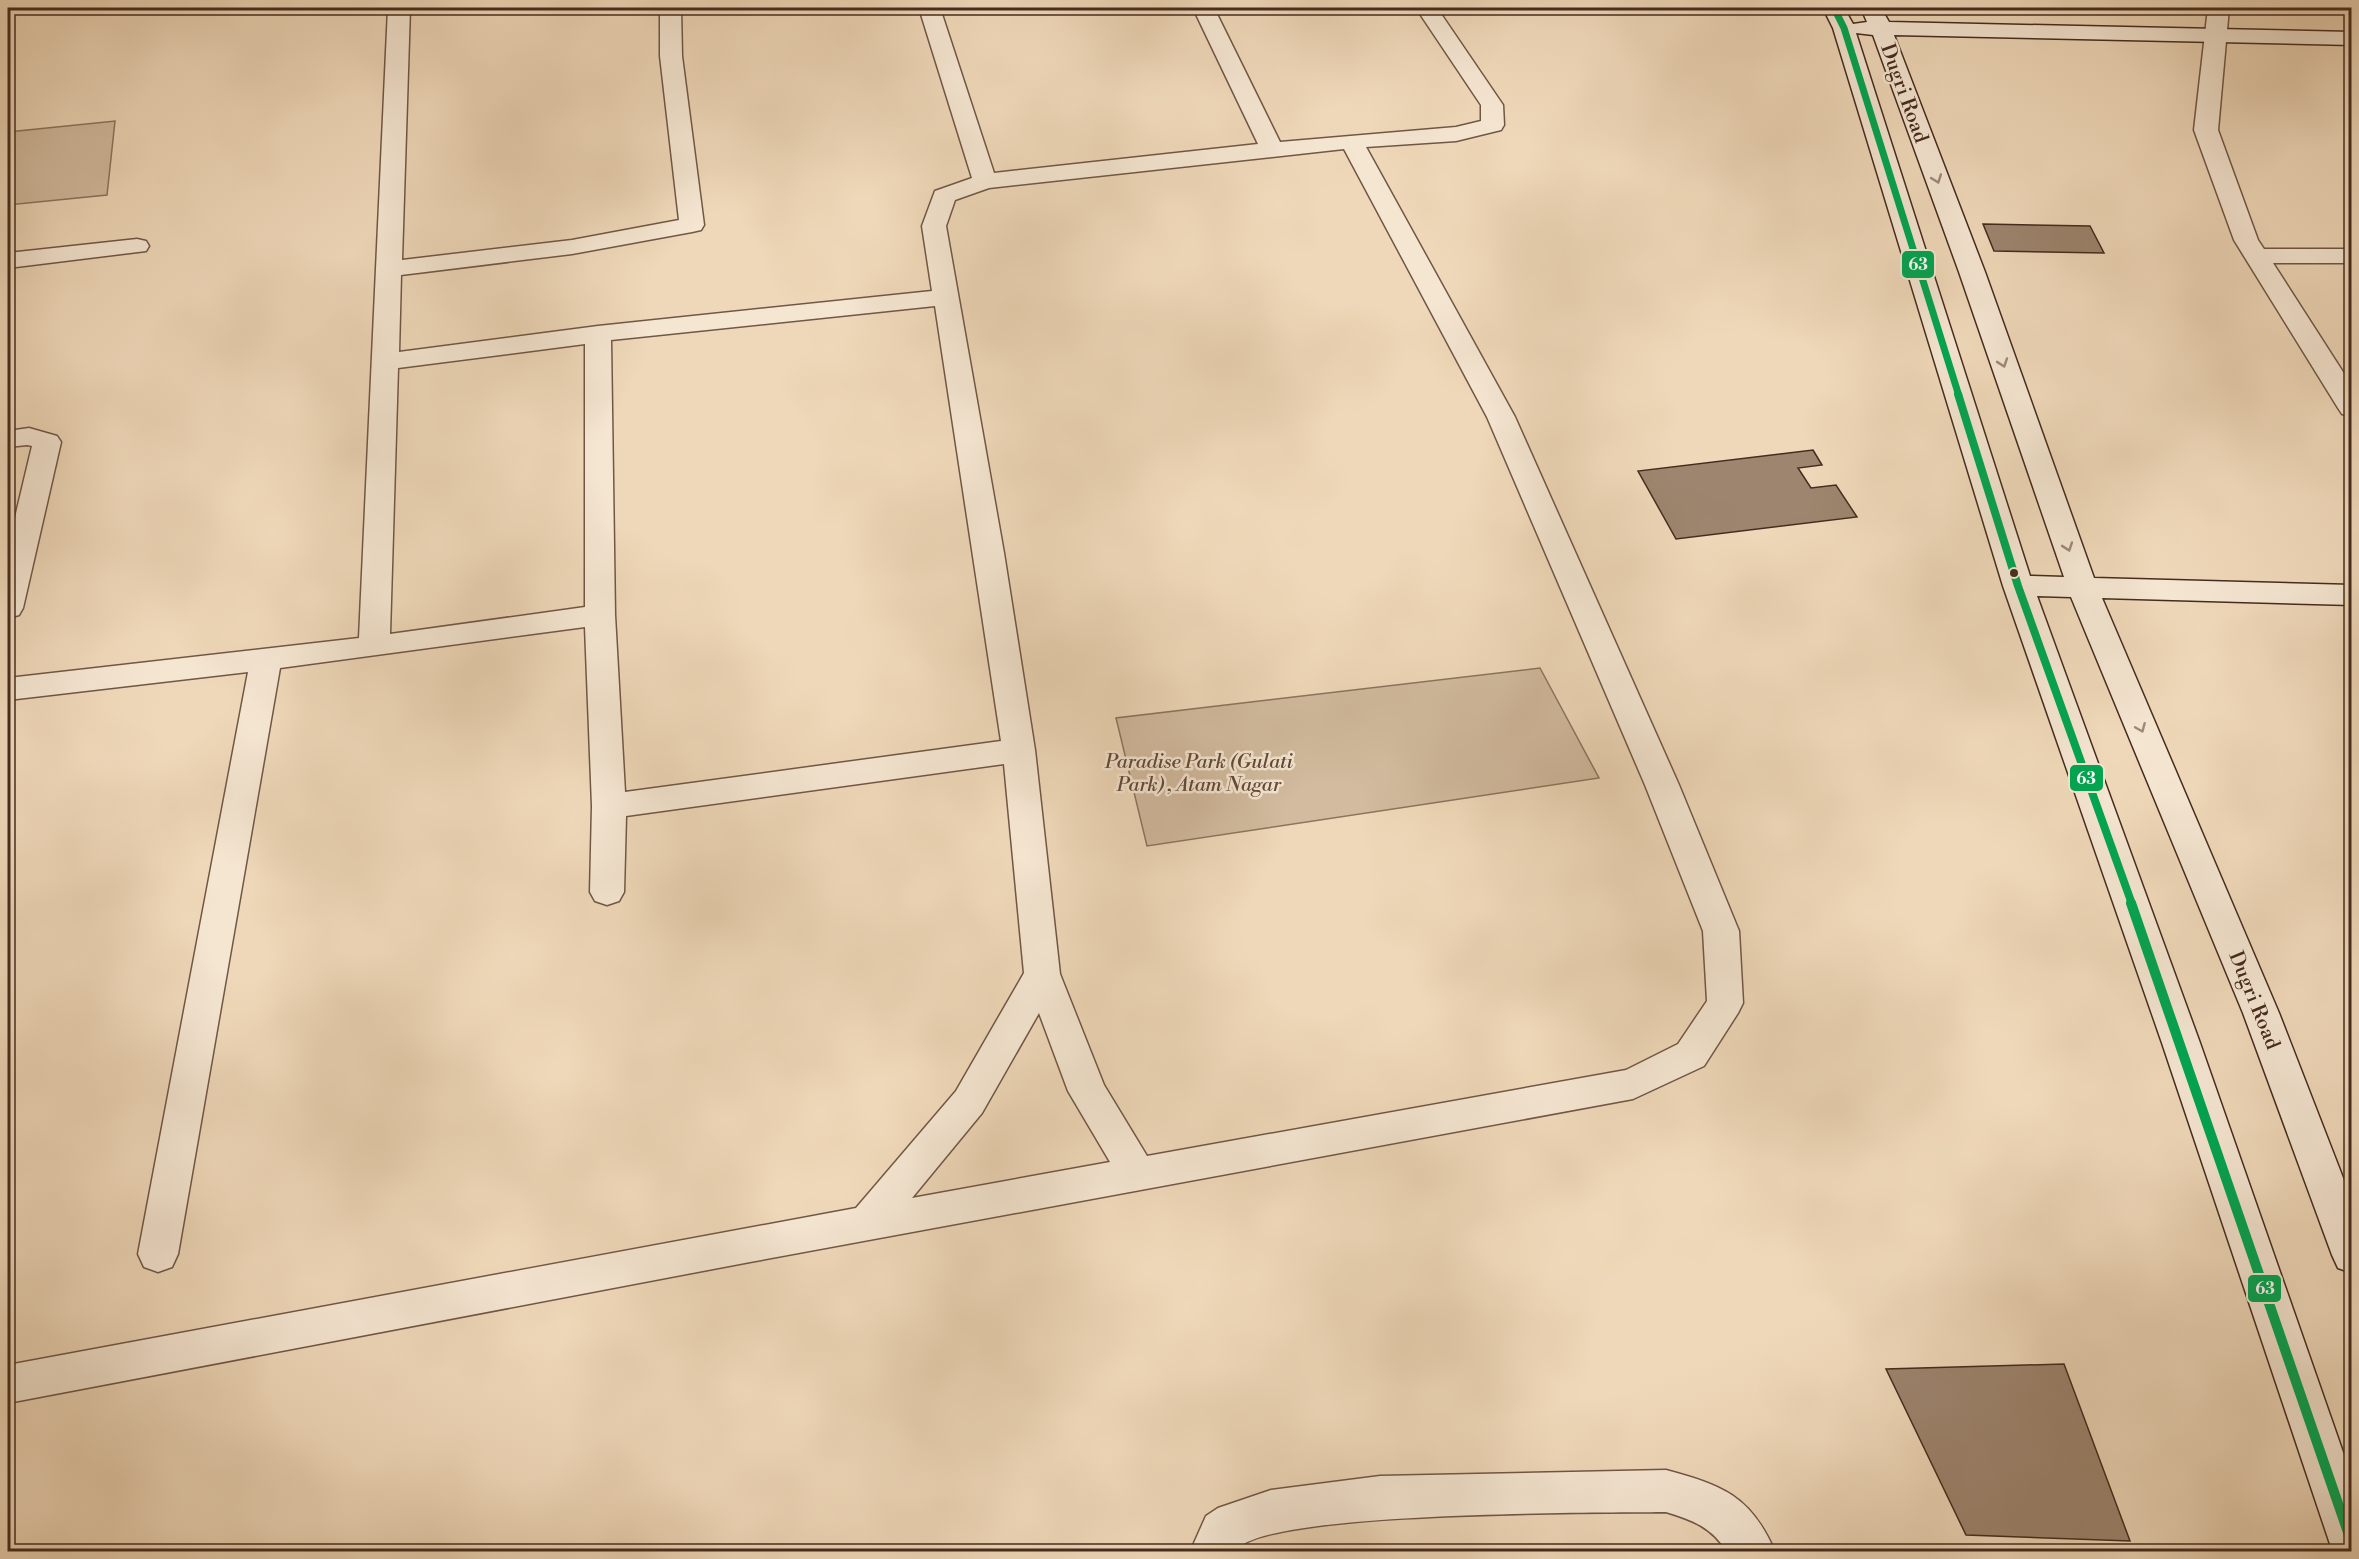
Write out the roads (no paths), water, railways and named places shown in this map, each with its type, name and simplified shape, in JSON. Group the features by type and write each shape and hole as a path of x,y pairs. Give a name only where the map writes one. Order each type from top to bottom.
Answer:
{"street":[{"path":"374,647 399,8"},
{"path":"389,269 572,247 692,225 671,56 670,8"},
{"path":"929,8 985,181"},
{"path":"1203,8 1272,150"},
{"path":"1138,1175 1087,1091 1042,974 1019,750 934,226 944,196 985,181 1351,141 1456,134 1493,125 1492,105 1427,8"},
{"path":"2218,8 2206,130 2246,240 2344,384 2352,408"},
{"path":"1839,18 2352,39"},
{"name":"Dugri Road","path":"1839,18 2018,586 2185,1054 2352,1544"},
{"name":"Dugri Road","path":"1876,18 1972,272 2083,590 2261,1013 2352,1255"},
{"path":"8,1384 165,1351 1633,1084 1691,1055 1725,1003 1721,931 1657,774 1502,417 1351,141"},
{"path":"8,261 137,246"},
{"path":"2256,256 2352,256"},
{"path":"386,362 598,334 946,297"},
{"path":"598,334 600,615 609,806 607,892"},
{"path":"8,439 29,436 47,441 8,608"},
{"path":"2018,586 2083,590 2352,595"},
{"path":"8,689 374,647 600,615"},
{"path":"158,1254 266,660"},
{"path":"609,806 1019,750"},
{"path":"868,1222 969,1102 1042,974"},
{"path":"1212,1551 1222,1530 1234,1522 1282,1510 1380,1497 1666,1491 1708,1503 1738,1528 1753,1551"}],"park label":[{"name":"Paradise Park (Gulati Park) , Atam Nagar","path":"1199,772"}]}
